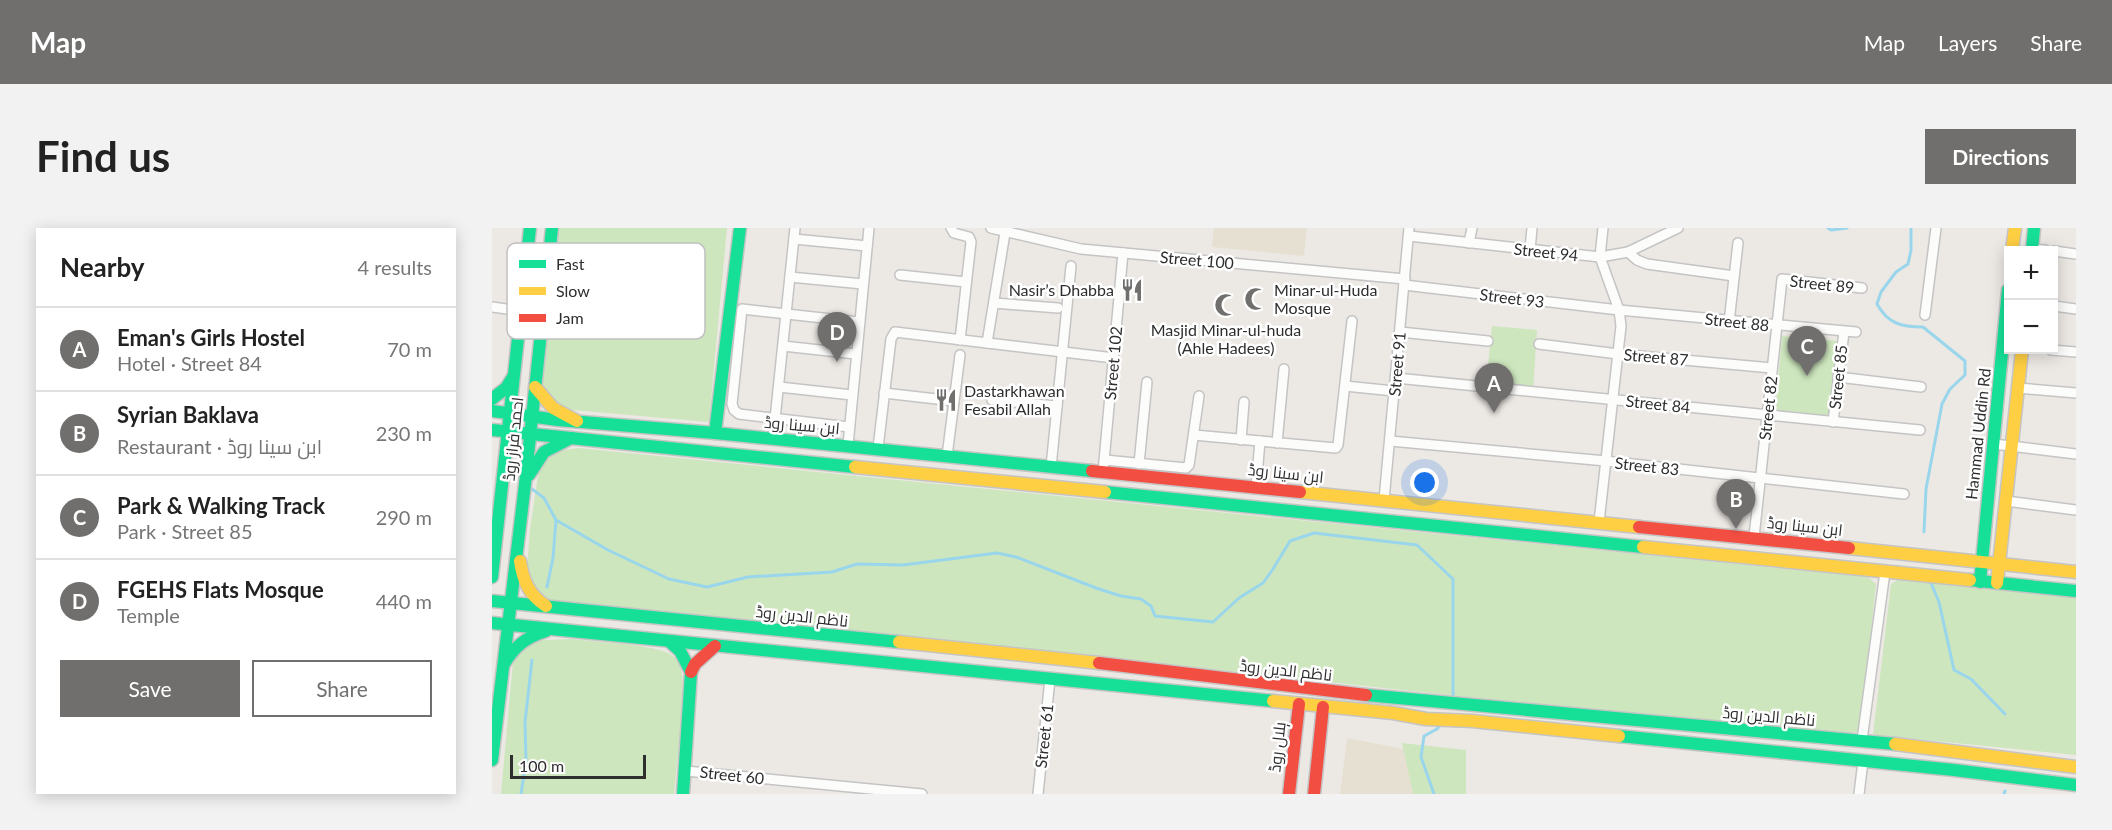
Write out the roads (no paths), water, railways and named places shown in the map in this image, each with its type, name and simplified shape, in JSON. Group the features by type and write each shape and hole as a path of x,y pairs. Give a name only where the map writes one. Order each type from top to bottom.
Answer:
{"main road":[{"name":"احمد فراز روڈ","path":"528,243 530,228"},
{"name":"احمد فراز روڈ","path":"550,243 552,228"},
{"path":"716,433 740,228"},
{"path":"2012,246 2014,228"},
{"path":"2034,228 2036,246"},
{"name":"Hammad Uddin Rd","path":"1980,582 2008,300"},
{"name":"احمد فراز روڈ","path":"492,577 494,540 502,490 518,339"},
{"name":"احمد فراز روڈ","path":"492,760 501,670 518,550 540,339"},
{"path":"1997,583 2022,354"},
{"path":"492,399 506,388 513,377"},
{"path":"535,387 553,409 578,421"},
{"name":"ابن سینا روڈ","path":"492,411 1051,467 1104,466 1256,487 2076,572"},
{"path":"629,444 630,426"},
{"path":"492,429 2076,591"},
{"path":"730,454 732,434"},
{"path":"525,484 544,452 571,438"},
{"path":"492,462 502,490"},
{"path":"1378,521 1382,499"},
{"path":"1830,566 1833,546"},
{"path":"518,550 528,591 536,601 548,607"},
{"name":"ناظم الدین روڈ","path":"492,601 1052,658 1392,698 1862,740 2076,767"},
{"name":"ناظم الدین روڈ","path":"492,623 1323,706 1426,719 1472,721 1863,761 2022,779 2060,789 2076,785"},
{"path":"501,670 511,652 521,641 536,633 553,629"},
{"path":"795,653 797,632"},
{"path":"670,642 680,651 691,672"},
{"path":"683,794 691,672 694,664 715,646"},
{"path":"1163,690 1165,673"},
{"path":"1392,698 1393,714"},
{"name":"ہلال روڈ","path":"1289,794 1299,704"},
{"path":"1314,794 1323,706"},
{"path":"1815,756 1816,737"},
{"path":"2022,779 2023,762"}],"street":[{"path":"773,438 795,228"},
{"path":"848,446 868,228"},
{"path":"951,228 954,233 971,239 960,340"},
{"name":"Street 100","path":"992,228 1005,233 1081,249 1404,282"},
{"path":"1469,243 1472,228"},
{"path":"1530,250 1532,228"},
{"path":"1599,522 1621,326 1619,310 1600,257 1603,228"},
{"name":"Street 94","path":"1409,232 1469,243 1600,257 1628,252 1678,228"},
{"path":"1925,315 1936,228"},
{"name":"Street 91","path":"1382,499 1390,441 1409,232"},
{"path":"987,343 1005,233"},
{"path":"794,239 867,246"},
{"path":"1729,322 1738,243"},
{"path":"1628,252 1636,260 1647,264 1734,276"},
{"path":"2058,252 2076,254"},
{"name":"Street 102","path":"1104,466 1123,253"},
{"path":"1051,467 1071,266"},
{"path":"900,275 966,282"},
{"path":"790,276 863,284"},
{"name":"Street 89","path":"1782,279 1862,288"},
{"name":"Street 82","path":"1754,537 1782,279"},
{"name":"Street 93","path":"1404,282 1619,310"},
{"path":"993,303 1058,309"},
{"path":"492,307 507,309"},
{"path":"2058,307 2076,309"},
{"path":"849,427 737,413 733,407 734,392 742,309 859,322"},
{"name":"Street 88","path":"1619,310 1856,332"},
{"path":"1194,435 1336,448 1352,321"},
{"path":"878,448 891,339 895,332 1114,358"},
{"path":"1400,332 1488,340"},
{"name":"Street 85","path":"1833,422 1844,332"},
{"name":"Street 87","path":"1539,344 1618,354 1772,368"},
{"path":"783,346 856,354"},
{"path":"2058,351 2076,352"},
{"path":"947,456 960,355"},
{"path":"1277,443 1284,369"},
{"path":"1838,377 1921,387"},
{"name":"Street 84","path":"1396,378 1920,430"},
{"path":"1139,464 1147,382"},
{"path":"1345,386 1394,391"},
{"path":"779,387 852,394"},
{"path":"2018,388 2076,393"},
{"path":"884,393 954,401"},
{"path":"1104,466 1139,464 1186,468 1189,465 1199,396"},
{"path":"992,400 1057,406"},
{"path":"1241,440 1244,402"},
{"path":"1256,487 1260,441"},
{"name":"Street 83","path":"1390,441 1606,461 1904,494"},
{"path":"1994,444 2076,454"},
{"path":"2006,501 2076,510"},
{"path":"1862,740 1885,572"},
{"name":"Street 61","path":"1038,794 1050,679"},
{"path":"1859,794 1863,761"},
{"name":"Street 60","path":"686,771 922,794"}],"waterway":[{"path":"1828,228 1831,230 1847,228"},
{"path":"1911,228 1911,250 1908,264 1896,272 1881,292 1877,304 1891,320 1902,325 1923,327 1965,361 1965,375 1950,389 1942,404 1926,489 1924,532"},
{"path":"532,489 544,498 556,520 608,550 669,579 707,587 748,577 832,572 857,564 903,565 997,553 1016,557 1121,596 1141,599 1151,606 1155,616 1213,622 1239,598 1263,583 1290,541 1314,533 1417,545 1453,579 1453,700"},
{"path":"547,587 553,558 556,520"},
{"path":"1931,583 1939,602 1954,670 1971,679 2005,714"},
{"path":"521,794 526,761 525,722 532,660"},
{"path":"1434,794 1421,757 1424,736 1437,729 1442,723"}],"place":[{"name":"Nasir’s Dhabba","path":"1132,290"},
{"name":"Minar-ul-Huda Mosque","path":"1256,299"},
{"name":"Masjid Minar-ul-huda (Ahle Hadees)","path":"1226,305"},
{"name":"FGEHS Flats Mosque","path":"837,362"},
{"name":"Park & Walking Track","path":"1807,376"},
{"name":"Dastarkhawan Fesabil Allah","path":"946,400"},
{"name":"Eman's Girls Hostel","path":"1494,413"},
{"name":"Syrian Baklava","path":"1736,529"}]}
